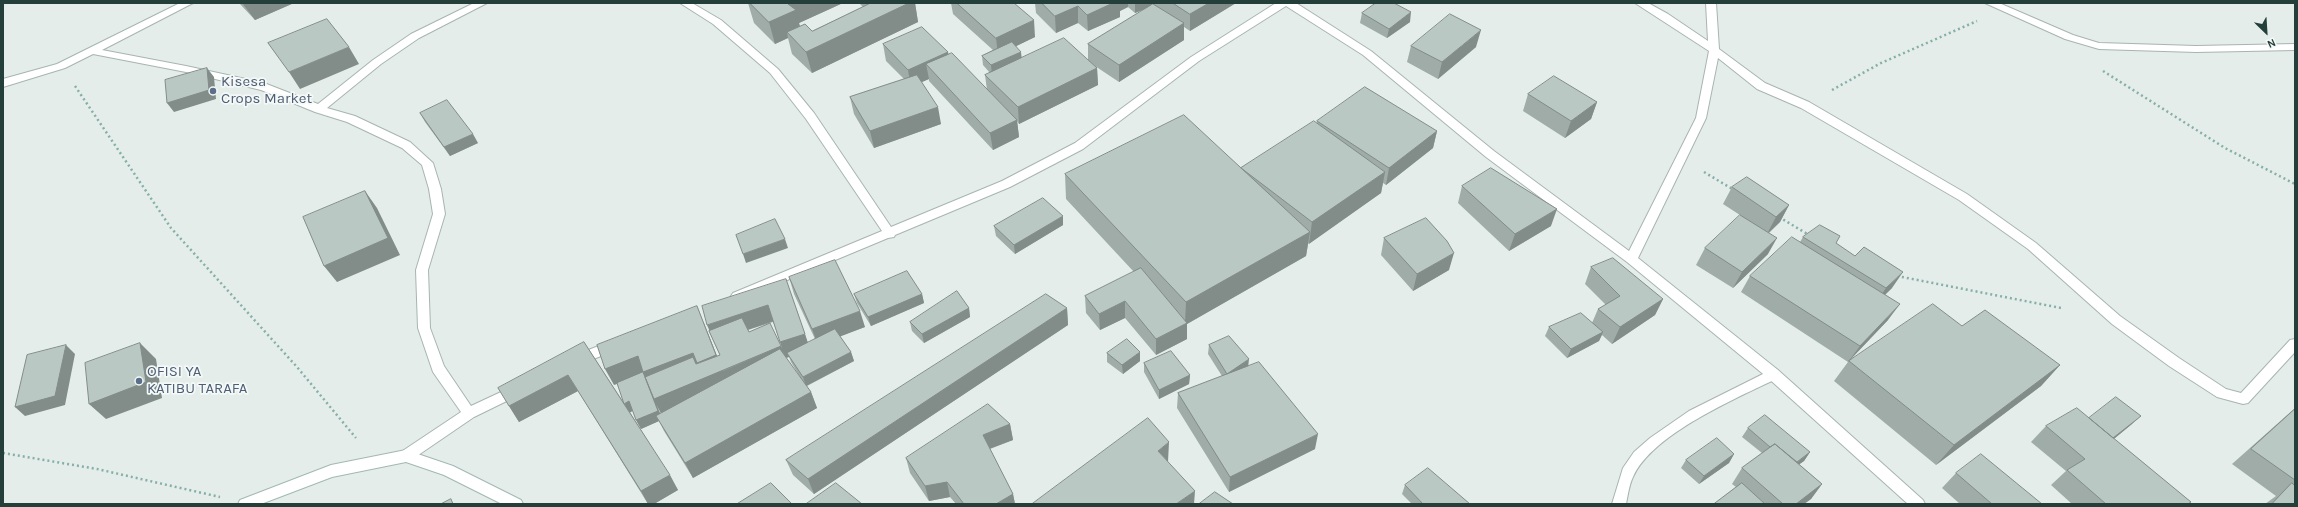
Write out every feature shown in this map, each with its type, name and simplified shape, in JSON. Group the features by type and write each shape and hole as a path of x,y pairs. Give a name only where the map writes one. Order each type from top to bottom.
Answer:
{"street":[{"path":"3,83 61,66 188,3"},
{"path":"319,109 377,62 415,36 482,3"},
{"path":"685,3 717,22 774,71 810,116 890,234"},
{"path":"725,301 890,234 1006,184 1079,146 1195,60 1283,3"},
{"path":"1289,3 1367,53 1490,154 1631,259 1773,374 1918,504"},
{"path":"1640,3 1664,16 1714,50 1761,86 1805,105 1904,160 1963,197 2032,246 2116,320 2174,362 2222,393 2244,399 2295,344"},
{"path":"1631,259 1701,118 1714,50 1711,3"},
{"path":"1990,3 2069,37 2100,46 2124,48 2295,47"},
{"path":"92,50 264,87 319,109 351,119 406,145 427,163 436,189 439,214 422,270 424,328 438,368 469,413"},
{"path":"564,365 623,342"},
{"path":"1619,504 1628,472 1656,439 1707,408 1773,374"},
{"path":"246,503 331,471 406,456 469,413 523,386"},
{"path":"406,456 448,470 516,504"}],"path":[{"path":"1805,105 1881,63 1946,32 1991,15 2001,8"},
{"path":"2069,37 2092,64 2226,148 2295,184"},
{"path":"61,66 171,228 297,367 376,462"},
{"path":"1680,158 1739,193"},
{"path":"1778,216 1810,236"},
{"path":"1892,275 2062,308"},
{"path":"3,453 97,469 246,503"}],"building":[{"path":"750,3 790,3 788,4 796,10 769,22"},
{"path":"871,3 909,3 806,52 787,32 805,24 812,31"},
{"path":"957,3 1014,3 1034,20 996,38"},
{"path":"1042,3 1113,3 1087,15 1078,6 1055,16"},
{"path":"1173,3 1209,3 1190,14"},
{"path":"1376,3 1394,3 1411,12 1389,29 1362,13"},
{"path":"1153,4 1184,23 1119,65 1088,44"},
{"path":"1450,14 1481,30 1442,62 1411,46"},
{"path":"327,19 349,47 289,72 268,43"},
{"path":"922,27 948,52 908,70 883,44"},
{"path":"1064,38 1097,68 1018,107 985,75"},
{"path":"1012,42 1021,52 991,65 982,56"},
{"path":"952,53 1017,120 990,133 926,64"},
{"path":"207,68 209,90 167,103 165,80"},
{"path":"917,75 938,107 870,131 850,97"},
{"path":"1554,76 1597,102 1571,121 1528,94"},
{"path":"1365,87 1437,131 1389,168 1317,121"},
{"path":"447,100 473,134 444,147 420,113"},
{"path":"1184,115 1310,232 1186,302 1065,174"},
{"path":"1314,121 1385,172 1312,222 1241,168"},
{"path":"1491,168 1557,209 1515,234 1462,186"},
{"path":"1747,177 1789,205 1776,217 1732,187"},
{"path":"365,191 388,238 324,266 303,217"},
{"path":"1043,198 1063,216 1014,245 994,226"},
{"path":"1740,215 1777,238 1742,272 1705,248"},
{"path":"1426,218 1447,241 1454,253 1417,274 1384,238"},
{"path":"775,219 785,239 743,254 736,235"},
{"path":"1820,225 1840,236 1836,243 1855,256 1864,247 1903,272 1886,288 1803,237"},
{"path":"1792,237 1900,304 1860,346 1750,276"},
{"path":"1613,258 1663,299 1620,327 1598,309 1620,296 1591,267"},
{"path":"835,260 860,311 812,329 789,277"},
{"path":"1141,268 1187,323 1156,339 1125,301 1099,314 1085,296"},
{"path":"907,271 922,294 868,317 854,294"},
{"path":"786,279 805,334 780,342 768,305 707,325 702,306"},
{"path":"957,291 969,308 922,334 910,322"},
{"path":"1046,294 1067,308 808,479 786,460"},
{"path":"1933,304 1962,326 1985,310 2060,365 1954,445 1849,361"},
{"path":"697,306 716,355 697,363 693,353 643,372 638,356 605,369 597,345"},
{"path":"1581,313 1603,332 1571,349 1549,327"},
{"path":"742,318 749,332 770,323 781,346 654,399 645,377 693,357 696,364 720,355 709,331"},
{"path":"835,329 851,352 803,377 787,353"},
{"path":"1229,336 1249,359 1227,374 1209,345"},
{"path":"1127,339 1140,352 1122,365 1107,353"},
{"path":"584,342 670,475 641,491 568,375 509,406 498,388"},
{"path":"140,343 146,382 89,404 85,363"},
{"path":"66,345 55,396 15,407 27,355"},
{"path":"780,349 811,392 685,463 656,416"},
{"path":"1171,351 1190,375 1159,390 1144,363"},
{"path":"1259,362 1318,434 1230,477 1178,393"},
{"path":"643,372 658,411 636,420 629,401 624,404 617,383"},
{"path":"2116,397 2141,416 2113,438 2089,418"},
{"path":"988,404 1010,424 983,435 1013,494 996,504 964,504 947,482 925,486 906,458"},
{"path":"2077,408 2191,502 2188,504 2106,504 2067,470 2085,459 2046,426"},
{"path":"2295,409 2295,480 2251,449"},
{"path":"1765,415 1810,452 1797,462 1775,444 1770,447 1748,428"},
{"path":"1148,418 1169,442 1158,451 1195,491 1176,504 1032,504"},
{"path":"1717,438 1734,454 1704,476 1686,460"},
{"path":"1775,444 1822,484 1796,504 1783,504 1742,468"},
{"path":"1981,454 2042,504 1992,504 1956,473"},
{"path":"1428,468 1470,504 1423,504 1405,485"},
{"path":"771,483 791,503 790,504 737,504"},
{"path":"836,483 862,504 806,504"},
{"path":"1742,483 1765,504 1714,504"},
{"path":"2292,483 2295,486 2295,504 2272,504"},
{"path":"1215,492 1233,504 1199,504"},
{"path":"451,499 453,504 441,504"}],"place":[{"name":"Kisesa Crops Market","path":"213,91"},
{"name":"OFISI YA KATIBU TARAFA","path":"139,381"}]}
